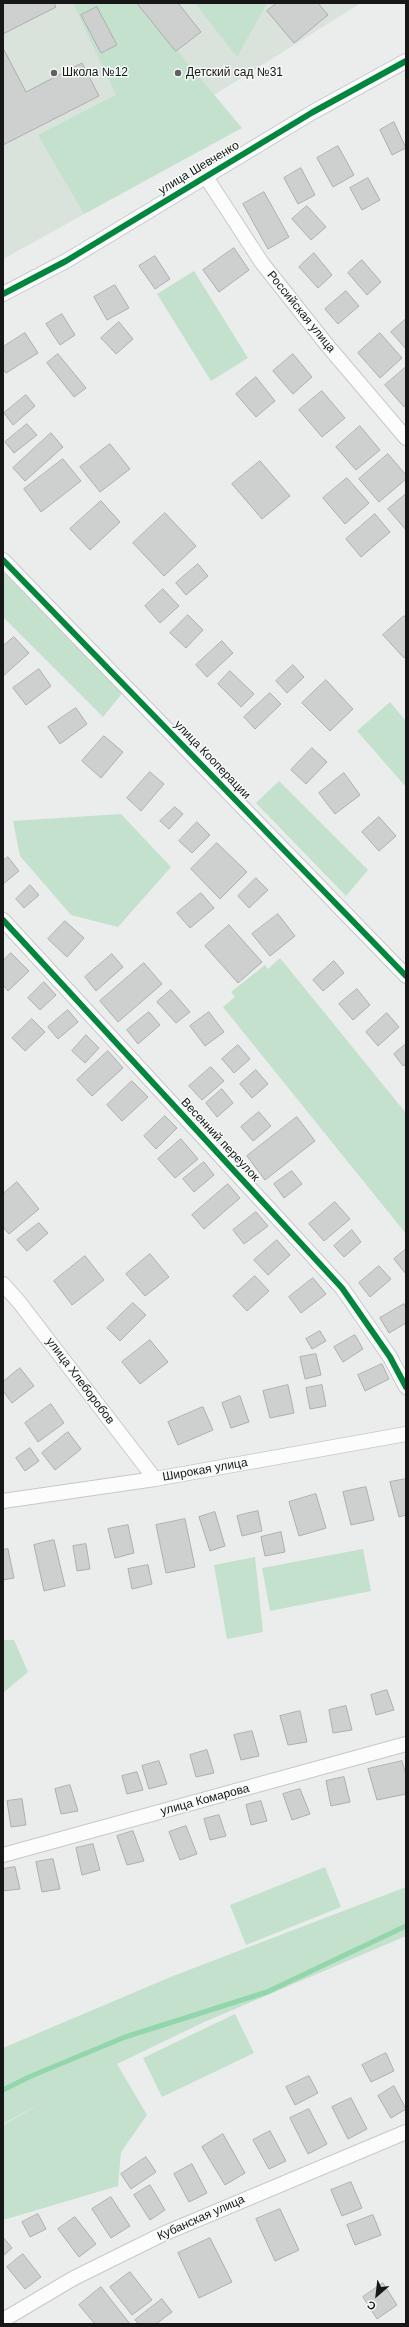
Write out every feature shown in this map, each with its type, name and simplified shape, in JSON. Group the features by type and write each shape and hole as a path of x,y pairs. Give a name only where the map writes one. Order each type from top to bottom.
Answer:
{"street":[{"name":"улица Шевченко","path":"3,294 66,261 313,112 406,61"},
{"name":"Российская улица","path":"206,177 262,264 327,345 406,438"},
{"name":"улица Кооперации","path":"3,560 406,976"},
{"name":"Весенний переулок","path":"3,920 342,1288 390,1357 406,1387"},
{"name":"улица Хлеборобов","path":"3,1284 19,1302 155,1479"},
{"name":"Широкая улица","path":"3,1501 155,1479 406,1434"},
{"name":"улица Комарова","path":"3,1855 406,1744"},
{"name":"Кубанская улица","path":"3,2320 74,2278 163,2234 406,2132"}],"shaded area":[{"path":"3,3 361,3 139,142 155,175 3,259"}],"green space":[{"path":"73,3 137,3 242,128 84,214 38,135 116,95"},
{"path":"195,3 267,3 237,57"},
{"path":"194,271 248,358 211,381 157,294"},
{"path":"3,572 124,691 103,717 3,617"},
{"path":"390,702 406,721 406,787 357,731"},
{"path":"279,781 368,870 346,896 256,803"},
{"path":"121,814 171,867 118,927 71,915 20,856 13,821"},
{"path":"280,958 406,1113 406,1234 223,1007 235,997 231,992 265,965 268,969"},
{"path":"363,1549 371,1591 270,1611 262,1568"},
{"path":"255,1557 263,1632 227,1639 214,1565"},
{"path":"3,1640 14,1640 28,1672 3,1693"},
{"path":"325,1867 341,1907 246,1945 230,1905"},
{"path":"406,1887 406,1936 202,2023 117,2064 147,2115 121,2152 118,2186 3,2220 3,2125 44,2102 3,2124 3,2048 173,1976"},
{"path":"235,2014 254,2053 162,2097 143,2058"}],"building":[{"path":"3,3 54,3 56,7 3,34"},
{"path":"137,3 178,3 201,32 176,51"},
{"path":"277,3 318,3 328,15 294,43 267,11"},
{"path":"97,7 117,45 101,53 81,15"},
{"path":"3,48 26,92 82,63 99,96 3,145"},
{"path":"394,122 406,148 392,155 380,130"},
{"path":"338,146 354,175 333,187 317,158"},
{"path":"301,168 315,195 298,204 284,178"},
{"path":"368,178 380,200 362,210 350,188"},
{"path":"264,192 289,237 268,249 243,204"},
{"path":"307,206 326,227 311,240 292,219"},
{"path":"234,248 249,270 219,292 203,270"},
{"path":"314,253 332,275 318,288 299,267"},
{"path":"155,256 170,279 155,289 139,266"},
{"path":"362,260 381,282 367,295 348,273"},
{"path":"115,285 129,308 107,320 94,297"},
{"path":"346,291 359,306 338,324 325,309"},
{"path":"62,314 75,335 60,345 46,324"},
{"path":"406,319 406,349 391,332"},
{"path":"119,322 133,339 116,354 101,338"},
{"path":"25,333 38,353 6,373 3,369 3,347"},
{"path":"380,333 402,358 380,378 358,353"},
{"path":"58,354 86,388 74,397 47,363"},
{"path":"293,354 312,377 293,394 273,371"},
{"path":"406,367 406,405 404,407 385,385"},
{"path":"256,377 275,401 256,417 236,394"},
{"path":"322,391 345,418 322,437 299,410"},
{"path":"26,395 35,406 13,425 4,413"},
{"path":"27,424 37,435 14,453 5,442"},
{"path":"360,426 380,450 356,470 336,447"},
{"path":"51,433 63,447 25,481 13,468"},
{"path":"110,444 130,469 100,492 80,467"},
{"path":"388,454 406,475 406,479 379,502 359,479"},
{"path":"63,459 81,481 41,512 24,489"},
{"path":"260,461 290,496 262,519 232,484"},
{"path":"347,478 369,503 345,524 323,498"},
{"path":"406,494 406,530 388,509"},
{"path":"101,501 120,522 90,550 70,529"},
{"path":"165,513 196,546 164,576 133,543"},
{"path":"375,514 390,532 361,557 346,539"},
{"path":"198,564 208,576 186,595 176,583"},
{"path":"163,589 179,606 160,623 145,606"},
{"path":"188,615 203,630 186,648 170,633"},
{"path":"404,616 406,618 406,656 404,658 383,635"},
{"path":"14,637 29,653 3,676 3,646"},
{"path":"222,641 233,653 207,677 196,665"},
{"path":"293,665 304,677 287,693 276,681"},
{"path":"39,669 51,686 26,705 13,688"},
{"path":"230,671 254,694 241,707 218,684"},
{"path":"326,680 353,709 330,731 302,703"},
{"path":"270,693 281,704 255,729 244,717"},
{"path":"76,708 87,724 60,744 48,727"},
{"path":"104,736 123,752 101,778 82,761"},
{"path":"312,748 327,762 306,784 291,770"},
{"path":"150,772 164,784 141,811 127,798"},
{"path":"344,773 360,795 335,814 319,793"},
{"path":"175,807 183,814 169,829 160,821"},
{"path":"379,817 396,836 379,851 362,832"},
{"path":"197,822 210,835 192,853 179,841"},
{"path":"217,843 247,872 220,899 191,869"},
{"path":"8,857 19,871 3,884 3,861"},
{"path":"256,878 268,890 249,908 238,896"},
{"path":"30,885 39,895 24,908 16,899"},
{"path":"201,893 214,908 190,928 177,913"},
{"path":"278,914 295,936 270,956 252,934"},
{"path":"65,921 84,938 67,957 48,939"},
{"path":"229,925 262,962 238,983 205,946"},
{"path":"11,953 29,971 8,991 3,985 3,961"},
{"path":"112,954 123,967 96,991 85,977"},
{"path":"334,961 344,973 323,991 313,980"},
{"path":"144,963 162,984 118,1022 100,1001"},
{"path":"44,982 56,995 40,1010 28,998"},
{"path":"357,989 370,1005 353,1020 339,1004"},
{"path":"171,990 190,1012 176,1023 157,1002"},
{"path":"68,1010 78,1022 58,1039 48,1027"},
{"path":"149,1012 160,1025 138,1044 127,1030"},
{"path":"209,1012 224,1032 205,1046 190,1026"},
{"path":"387,1013 399,1027 378,1046 366,1032"},
{"path":"32,1019 45,1032 25,1051 12,1038"},
{"path":"86,1035 99,1048 85,1063 72,1051"},
{"path":"406,1044 406,1064 403,1066 394,1054"},
{"path":"238,1045 250,1059 234,1073 222,1059"},
{"path":"108,1051 123,1068 92,1096 77,1080"},
{"path":"211,1067 224,1081 202,1100 189,1086"},
{"path":"256,1070 268,1084 252,1098 240,1084"},
{"path":"132,1081 148,1097 122,1121 107,1105"},
{"path":"222,1089 233,1103 217,1117 206,1103"},
{"path":"259,1112 271,1126 253,1141 241,1127"},
{"path":"165,1116 177,1128 156,1149 144,1136"},
{"path":"297,1117 315,1141 265,1180 247,1156"},
{"path":"181,1139 198,1159 175,1178 158,1159"},
{"path":"204,1162 214,1175 194,1192 183,1179"},
{"path":"292,1171 302,1184 284,1198 274,1184"},
{"path":"17,1182 39,1209 9,1234 3,1227 3,1194"},
{"path":"228,1184 240,1198 204,1229 192,1215"},
{"path":"335,1202 350,1219 324,1241 309,1224"},
{"path":"256,1212 268,1226 244,1244 233,1230"},
{"path":"39,1223 48,1233 27,1251 17,1240"},
{"path":"352,1230 361,1242 344,1257 334,1246"},
{"path":"277,1240 290,1255 268,1275 254,1260"},
{"path":"406,1249 406,1274 394,1259"},
{"path":"150,1254 169,1277 145,1296 126,1274"},
{"path":"85,1256 104,1280 72,1305 54,1281"},
{"path":"379,1266 391,1279 370,1297 359,1283"},
{"path":"255,1276 269,1291 247,1311 233,1296"},
{"path":"313,1278 326,1294 301,1313 289,1297"},
{"path":"133,1303 146,1315 120,1341 107,1328"},
{"path":"404,1304 406,1308 406,1323 389,1333 380,1318"},
{"path":"320,1331 326,1341 312,1349 306,1339"},
{"path":"355,1335 363,1349 343,1362 334,1347"},
{"path":"150,1340 168,1362 140,1384 122,1362"},
{"path":"316,1354 321,1375 305,1379 300,1357"},
{"path":"382,1364 389,1379 365,1391 358,1375"},
{"path":"20,1368 34,1386 12,1403 3,1391 3,1382"},
{"path":"288,1385 294,1413 270,1418 263,1391"},
{"path":"322,1385 326,1406 310,1409 306,1388"},
{"path":"240,1396 249,1422 231,1428 222,1403"},
{"path":"51,1404 64,1423 38,1442 25,1423"},
{"path":"203,1407 213,1430 178,1445 168,1422"},
{"path":"68,1432 81,1449 55,1470 42,1453"},
{"path":"30,1448 39,1461 25,1471 16,1458"},
{"path":"406,1479 406,1515 399,1517 390,1482"},
{"path":"366,1487 374,1520 351,1525 343,1492"},
{"path":"316,1494 326,1528 299,1536 289,1502"},
{"path":"258,1511 262,1531 242,1536 237,1516"},
{"path":"215,1512 225,1546 210,1551 199,1517"},
{"path":"185,1519 195,1567 166,1573 156,1525"},
{"path":"128,1525 134,1553 115,1558 108,1529"},
{"path":"281,1532 285,1552 265,1556 261,1537"},
{"path":"54,1540 65,1586 44,1591 34,1545"},
{"path":"86,1544 90,1569 77,1571 73,1546"},
{"path":"8,1549 14,1578 3,1580 3,1550"},
{"path":"148,1565 152,1584 132,1589 128,1569"},
{"path":"387,1690 394,1710 376,1715 371,1695"},
{"path":"346,1706 352,1730 333,1733 329,1710"},
{"path":"300,1711 307,1742 288,1745 280,1716"},
{"path":"252,1731 259,1756 241,1760 234,1735"},
{"path":"207,1750 214,1773 196,1777 190,1755"},
{"path":"159,1761 167,1784 149,1789 142,1766"},
{"path":"402,1761 406,1775 406,1794 377,1800 368,1769"},
{"path":"137,1772 143,1790 127,1794 122,1776"},
{"path":"344,1777 350,1802 331,1806 326,1781"},
{"path":"70,1785 78,1811 61,1814 55,1789"},
{"path":"300,1789 310,1814 292,1820 283,1794"},
{"path":"22,1799 26,1825 11,1827 7,1801"},
{"path":"261,1801 267,1821 251,1825 246,1805"},
{"path":"219,1815 226,1836 210,1840 204,1819"},
{"path":"186,1826 197,1854 180,1860 169,1832"},
{"path":"133,1831 144,1861 127,1865 117,1836"},
{"path":"93,1844 100,1870 82,1875 76,1848"},
{"path":"53,1859 60,1889 42,1892 36,1862"},
{"path":"15,1867 20,1889 3,1891 3,1869"},
{"path":"386,2053 394,2071 371,2082 362,2065"},
{"path":"309,2076 318,2093 295,2105 286,2087"},
{"path":"394,2086 406,2109 391,2118 378,2096"},
{"path":"351,2098 367,2129 348,2139 332,2107"},
{"path":"309,2109 327,2144 308,2154 290,2118"},
{"path":"270,2131 286,2161 269,2169 253,2140"},
{"path":"223,2134 245,2173 225,2185 202,2147"},
{"path":"146,2157 156,2172 131,2189 121,2174"},
{"path":"192,2164 207,2193 189,2202 174,2174"},
{"path":"351,2182 362,2208 342,2216 331,2190"},
{"path":"150,2185 165,2210 150,2220 134,2195"},
{"path":"111,2197 130,2226 111,2238 92,2209"},
{"path":"280,2209 299,2250 275,2261 256,2219"},
{"path":"38,2214 46,2229 30,2237 22,2222"},
{"path":"373,2215 381,2235 355,2245 347,2225"},
{"path":"75,2217 96,2244 79,2257 58,2229"},
{"path":"3,2237 12,2248 3,2256"},
{"path":"210,2238 232,2282 199,2298 178,2253"},
{"path":"23,2254 41,2277 25,2289 7,2267"},
{"path":"130,2272 152,2300 132,2315 110,2287"},
{"path":"383,2283 397,2305 377,2319 363,2297"},
{"path":"101,2287 130,2324 95,2324 79,2305"},
{"path":"162,2299 172,2312 156,2324 139,2324 135,2320"}],"waterway":[{"path":"3,2090 29,2077 125,2037 267,1992 406,1926"}],"cycle path":[{"path":"3,294 66,261 313,112 406,61"},
{"path":"3,560 406,976"},
{"path":"3,920 342,1288 390,1357 406,1387"}],"place":[{"name":"Школа №12","path":"54,73"},
{"name":"Детский сад №31","path":"178,73"}]}
